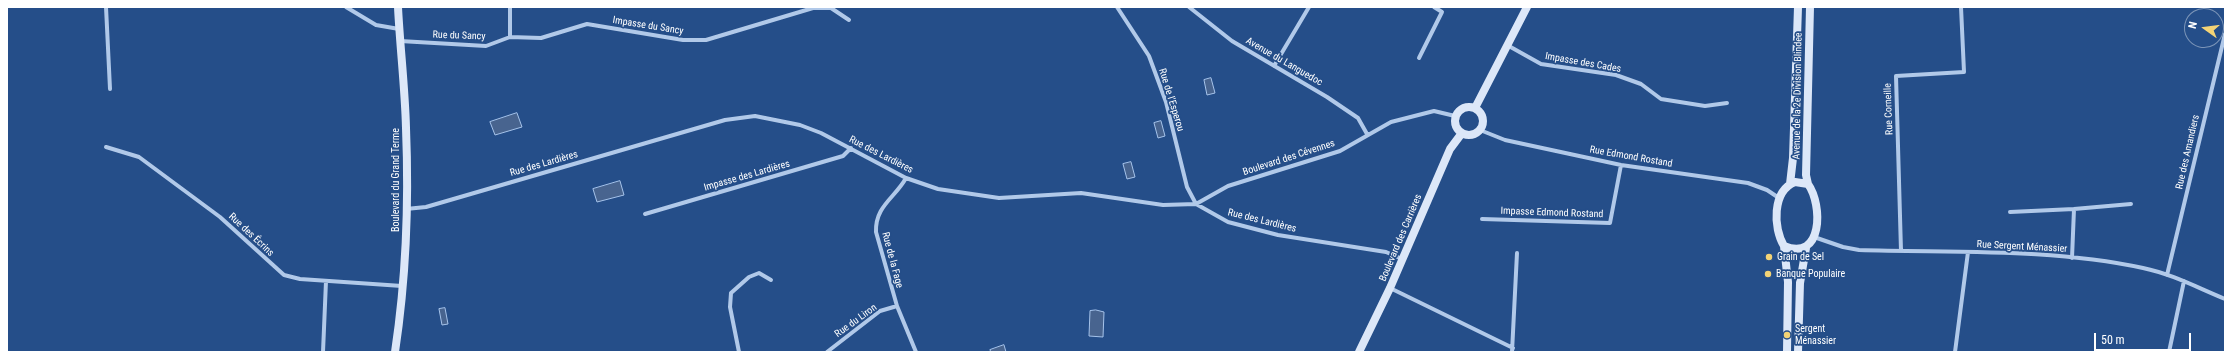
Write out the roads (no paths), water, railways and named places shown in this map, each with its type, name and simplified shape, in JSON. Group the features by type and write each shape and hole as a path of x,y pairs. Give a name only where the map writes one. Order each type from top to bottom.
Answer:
{"street":[{"path":"106,7 110,89"},
{"path":"346,7 376,25 399,29"},
{"name":"Boulevard du Grand Terme","path":"395,352 402,286 406,209 406,128 398,7"},
{"path":"510,7 510,37"},
{"name":"Rue de l'Esperou","path":"1117,7 1149,56 1166,102 1187,186 1196,204"},
{"name":"Avenue du Languedoc","path":"1189,7 1232,41 1358,118 1367,134"},
{"path":"1274,66 1309,7"},
{"path":"1419,58 1442,12 1434,7"},
{"path":"1475,108 1527,7"},
{"name":"Avenue de la 2e Division Blindee","path":"1790,184 1793,158 1798,7"},
{"name":"Avenue de la 2e Division Blindee","path":"1808,184 1806,175 1810,7"},
{"name":"Rue Corneille","path":"1901,251 1896,76 1964,72 1961,7"},
{"name":"Impasse du Sancy","path":"510,37 541,38 587,24 684,40 706,40 813,8 831,8 849,20"},
{"name":"Rue des Amandiers","path":"2167,274 2225,34"},
{"name":"Rue du Sancy","path":"400,41 486,46 510,37"},
{"name":"Impasse des Cades","path":"1507,45 1541,64 1616,75 1641,84 1661,99 1704,106 1727,103"},
{"path":"1463,107 1475,108 1479,111 1483,120 1480,130 1472,135 1462,133 1457,129 1455,116 1463,107"},
{"name":"Boulevard des Cévennes","path":"1196,204 1228,186 1340,151 1367,134 1391,122 1427,112 1443,112 1455,116"},
{"name":"Rue des Lardières","path":"406,209 426,207 725,120 755,116 782,121 821,133 906,178 938,189 999,198 1081,193 1163,205 1196,204 1228,222 1278,234 1386,252 1402,259"},
{"name":"Rue Edmond Rostand","path":"1480,130 1504,140 1621,165 1748,183 1767,190 1779,198"},
{"name":"Boulevard des Carrières","path":"1359,352 1390,288 1450,149 1457,137 1462,133"},
{"name":"Rue des Écrins","path":"106,147 139,157 220,217 284,275 326,281 402,286"},
{"name":"Impasse des Lardières","path":"645,214 843,156 850,148"},
{"name":"Impasse Edmond Rostand","path":"1482,219 1610,223 1621,165"},
{"name":"Rue de la Fage","path":"906,178 902,185 878,213 875,221 876,232 897,306 916,352"},
{"path":"1784,246 1798,250 1806,248 1811,244 1814,238 1816,203 1812,190 1808,184 1802,182 1790,184 1783,189 1779,198 1777,229 1778,237 1784,246 1788,282 1787,352"},
{"path":"2010,212 2074,209 2131,204"},
{"path":"2072,258 2074,209"},
{"name":"Rue Sergent Ménassier","path":"1814,238 1843,247 1859,250 2029,254 2072,258 2143,268 2167,274 2225,299"},
{"path":"1798,352 1800,283 1806,248"},
{"path":"1955,352 1968,252"},
{"path":"1390,288 1512,350 1517,253"},
{"path":"739,352 730,307 731,293 749,276 759,273 770,280"},
{"path":"323,352 326,281"},
{"path":"2169,352 2184,281"},
{"name":"Rue du Liron","path":"827,352 880,311 897,306"}],"water":[{"path":"1211,78 1215,93 1207,95 1204,80"},
{"path":"517,113 522,127 495,135 490,122"},
{"path":"1161,121 1165,136 1158,138 1154,123"},
{"path":"1131,162 1135,177 1127,179 1123,164"},
{"path":"620,181 624,195 597,202 593,189"},
{"path":"445,308 448,324 442,325 439,309"},
{"path":"1096,310 1104,312 1103,337 1089,336 1090,311"},
{"path":"1004,345 1006,352 991,352 990,350"}],"place":[{"name":"Grain de Sel","path":"1769,257"},
{"name":"Banque Populaire","path":"1768,274"},
{"name":"Sergent Ménassier","path":"1787,335"}]}
